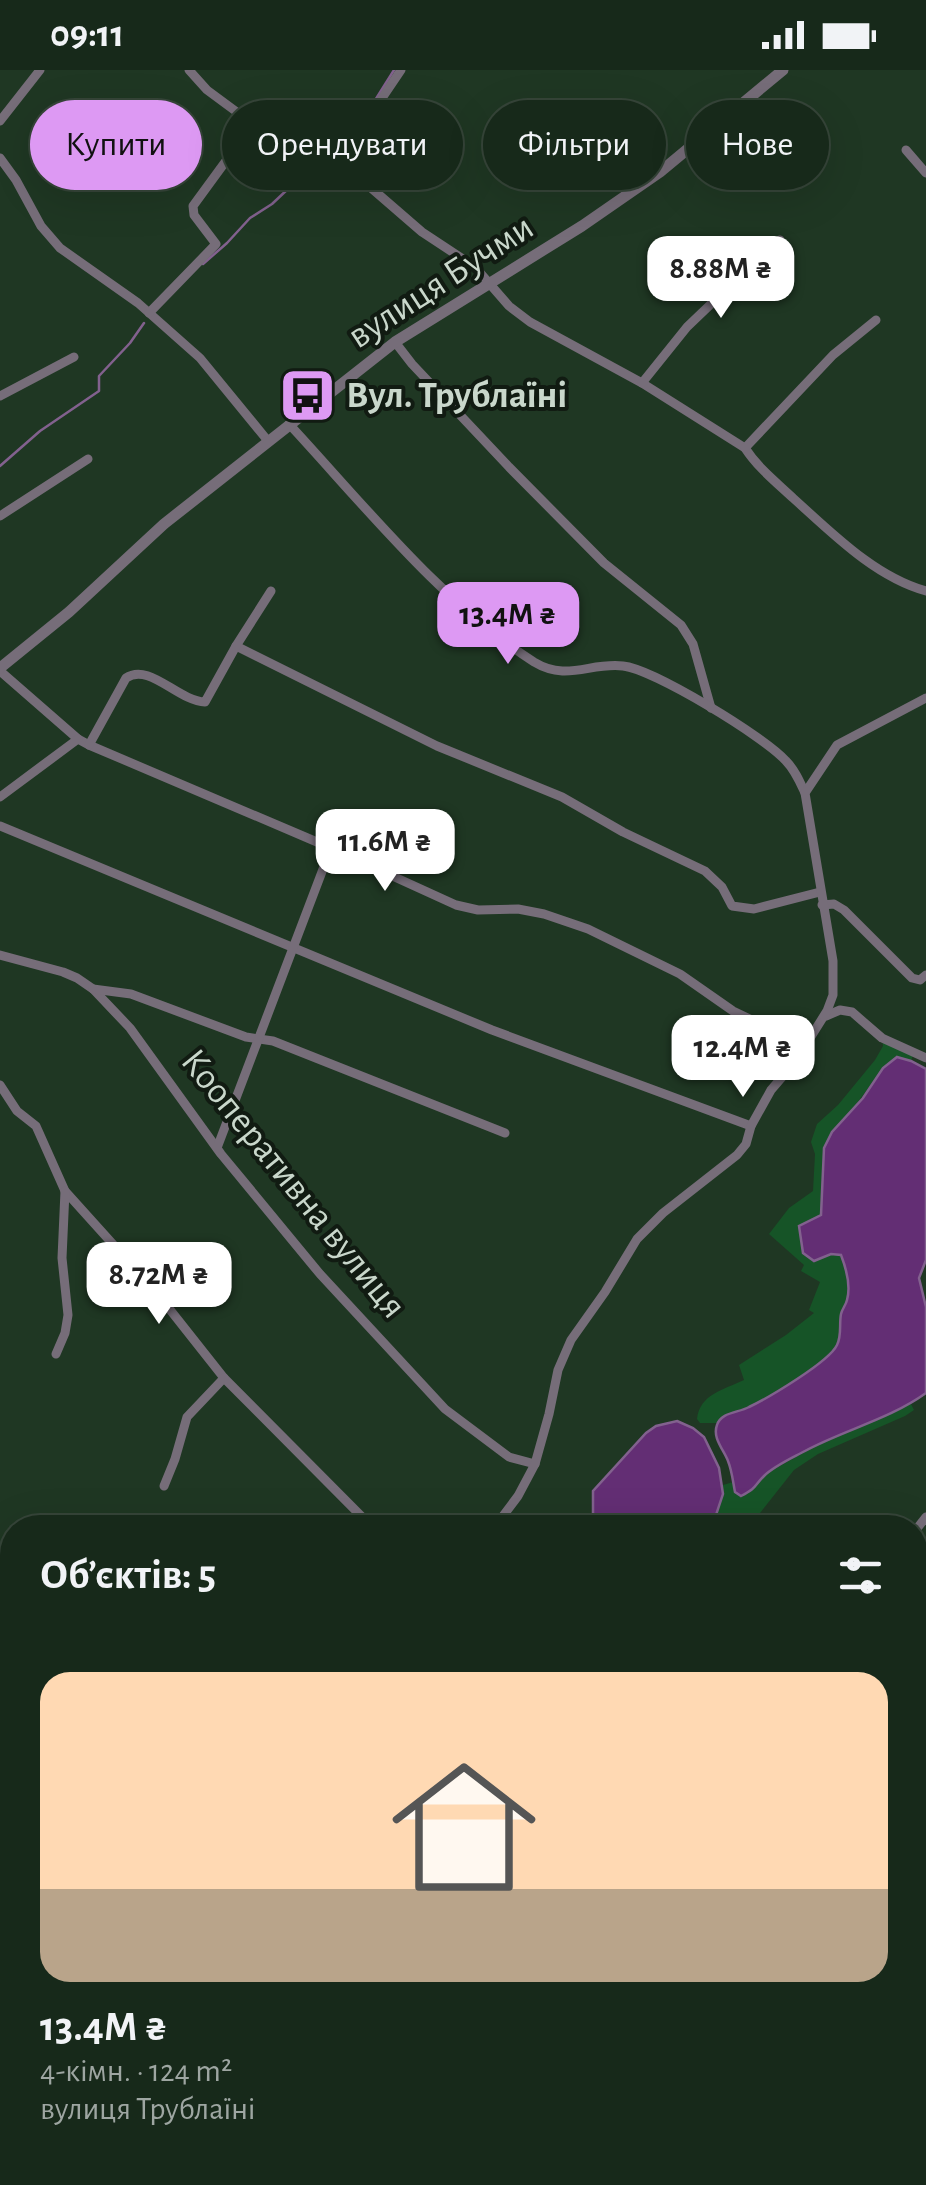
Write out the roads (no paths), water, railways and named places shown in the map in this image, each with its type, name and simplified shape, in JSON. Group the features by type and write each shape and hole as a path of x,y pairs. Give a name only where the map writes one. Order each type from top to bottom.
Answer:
{"street":[{"path":"0,122 40,70"},
{"path":"149,312 216,244 194,214 193,206 252,124 206,90 189,70"},
{"path":"401,70 351,144 348,159 355,174 422,232 475,268 530,322 642,383 745,448 755,464 826,529 872,564 926,590"},
{"name":"вулиця Бучми","path":"0,669 69,612 164,524 394,342 582,226 660,172 783,70"},
{"path":"906,150 926,173"},
{"path":"0,158 60,248 149,312 200,358 268,441"},
{"path":"642,383 687,327 780,240"},
{"path":"745,448 833,355 876,320"},
{"path":"394,342 604,563 681,624 693,644 711,708"},
{"path":"0,396 74,356"},
{"path":"290,424 420,566 484,624 534,661 549,670 569,672 608,666 636,669 751,733 788,762 805,794 832,961 833,995 827,1011 795,1062 771,1090 751,1126 746,1144 637,1239 606,1292 571,1340 558,1370 535,1464 504,1515"},
{"path":"0,516 88,459"},
{"path":"89,745 126,678 132,674 148,676 194,702 205,702 271,591"},
{"path":"236,646 437,746 562,797 623,832 705,871 722,887 732,906 754,909 820,892"},
{"path":"0,669 89,745 456,905 478,910 518,909 588,930 680,974 733,1011 807,1043"},
{"path":"805,794 837,745 926,698"},
{"path":"0,798 78,739"},
{"path":"0,826 492,1030 751,1126"},
{"path":"217,1148 332,848"},
{"path":"822,905 834,904 844,910 912,978 920,980 926,975"},
{"name":"Кооперативна вулиця","path":"0,954 63,972 93,989 130,1028 217,1148 320,1274 445,1409 509,1457 535,1464"},
{"path":"93,989 131,994 246,1038 273,1040 505,1133"},
{"path":"820,1020 840,1010 852,1012 882,1038 926,1058"},
{"path":"0,1085 17,1112 36,1126 65,1191 156,1292 224,1378 360,1515"},
{"path":"56,1354 68,1314 62,1258 65,1191"},
{"path":"164,1486 187,1416 224,1378"}],"waterway":[{"path":"203,264 294,180 309,175 341,153 394,70"},
{"path":"0,466 40,431 99,391 99,376 144,323"}],"place":[{"name":"Вул. Трублаїні","path":"307,396"}]}
